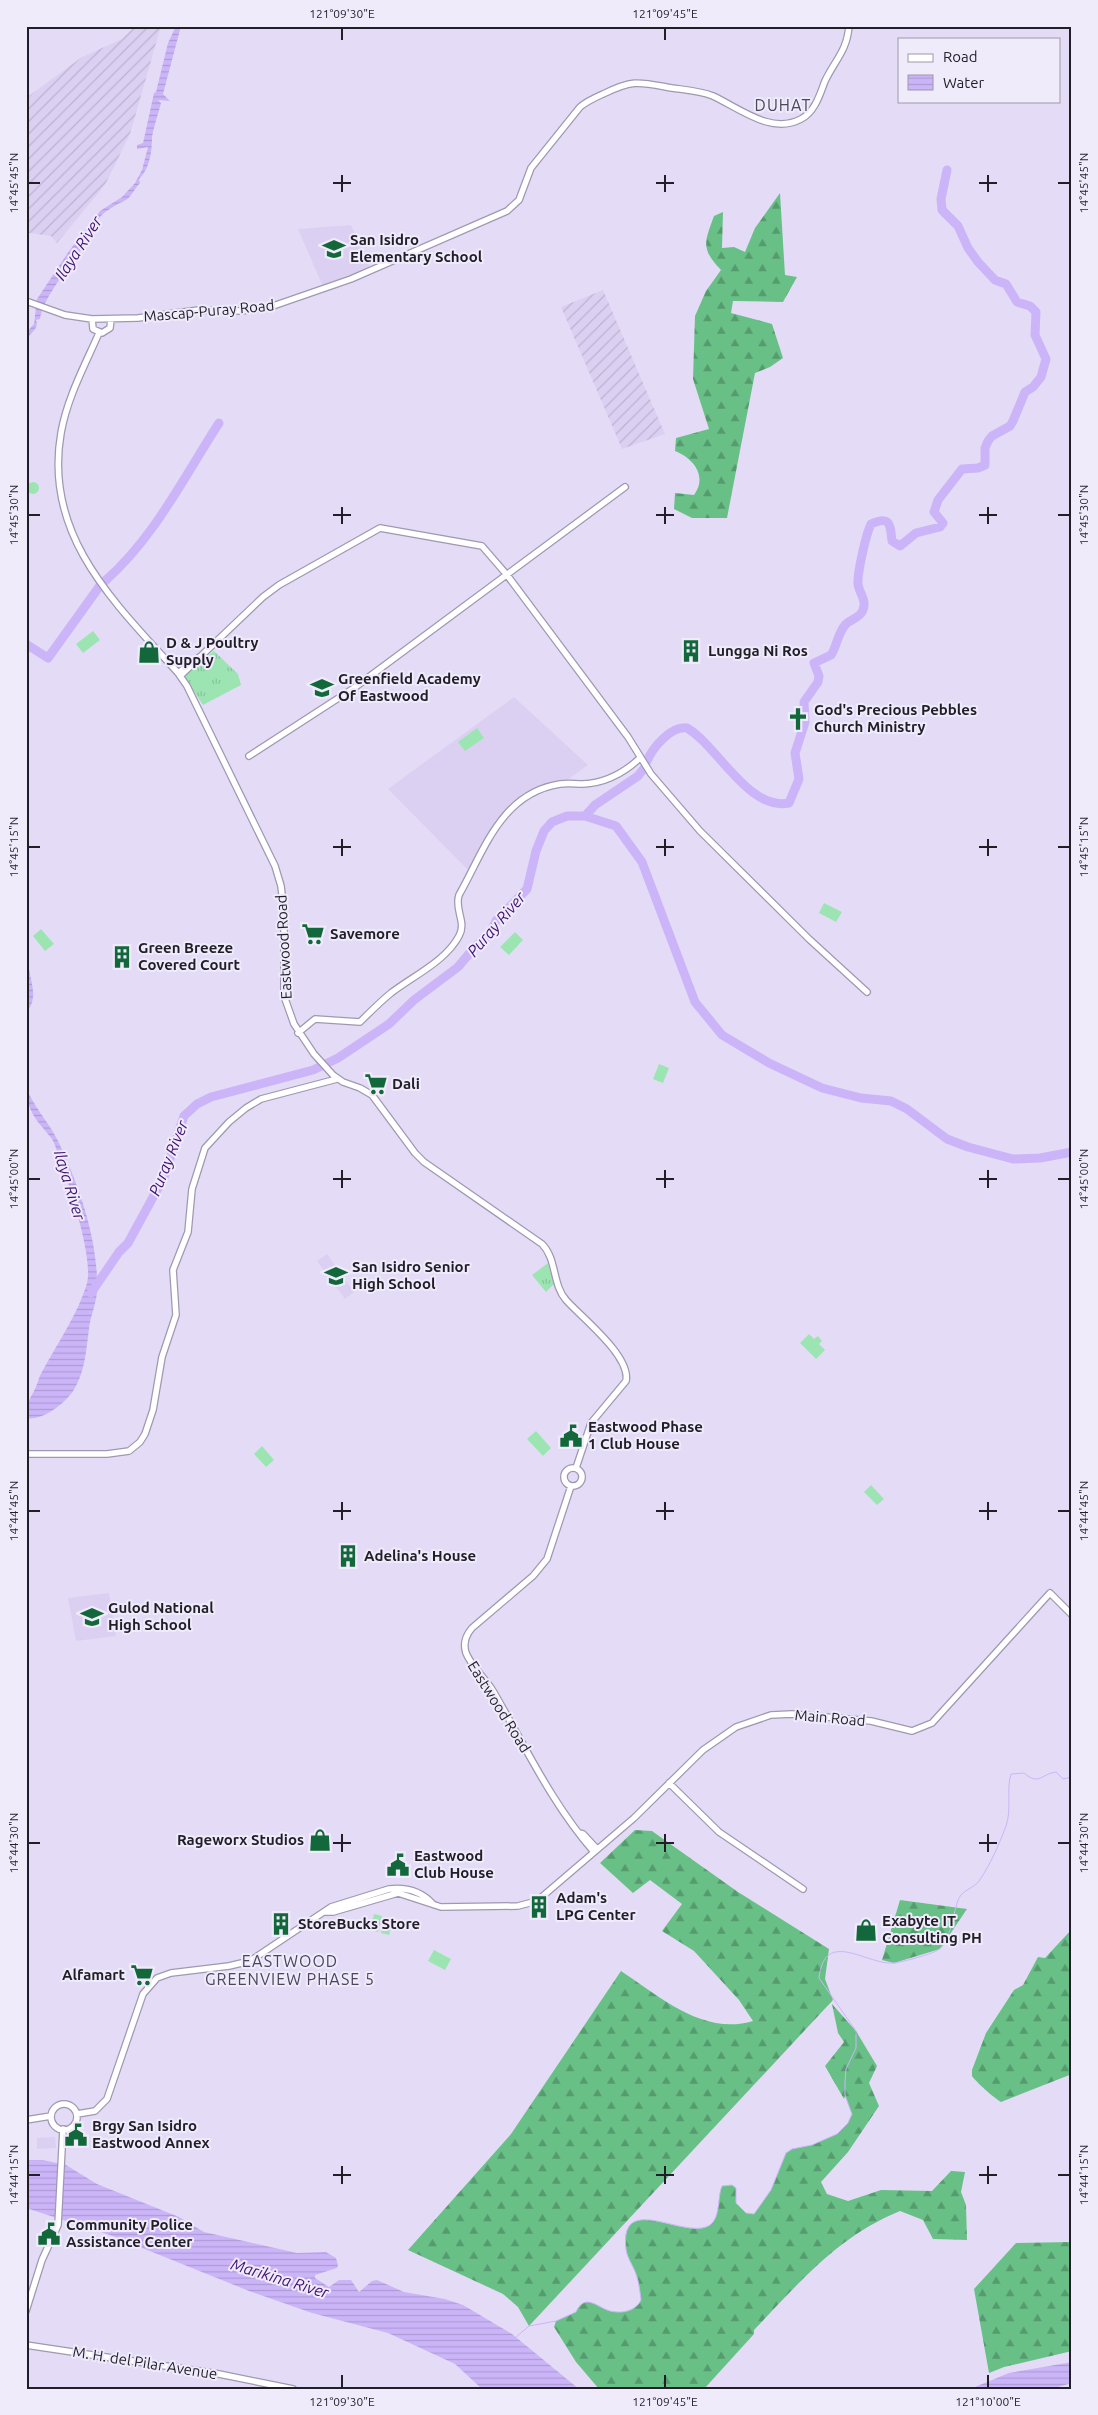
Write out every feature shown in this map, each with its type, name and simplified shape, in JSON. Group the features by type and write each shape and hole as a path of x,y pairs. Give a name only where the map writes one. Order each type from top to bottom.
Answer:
{"street":[{"name":"Mascap-Puray Road","path":"28,301 72,317 92,319 111,319 206,309 248,310 283,304 351,279 488,222 516,204 531,168 580,107 586,102 627,83 648,82 710,95 763,121 784,123 797,121 803,118 814,106 828,76 842,54 848,40 848,26"},
{"path":"92,319 93,329 98,333"},
{"name":"Eastwood Road","path":"111,319 108,331 98,333 69,406 62,432 58,468 61,500 71,534 87,564 105,589 179,675 191,694 275,866 281,886 284,912 284,996 298,1033 335,1077 372,1096 424,1162 542,1244 549,1253 562,1295 624,1364 626,1381 591,1423 576,1468"},
{"path":"249,756 347,693 625,487"},
{"path":"179,675 196,664 202,655 263,598 279,586 380,528 478,544 487,550 507,575 628,737 651,774 659,781 700,831 867,992"},
{"path":"298,1033 315,1019 360,1022 391,993 445,952 461,931 462,925 456,904 459,895 489,836 497,824 509,812 533,794 546,788 559,784 605,781 628,769 640,758"},
{"path":"26,1454 106,1454 128,1451 140,1442 145,1434 153,1410 162,1357 176,1315 173,1270 188,1232 192,1189 205,1148 229,1122 261,1099 335,1077"},
{"path":"570,1468 576,1468 581,1472 583,1478 578,1486 571,1486 566,1482 564,1474 570,1468"},
{"name":"Eastwood Road","path":"571,1486 547,1559 520,1588 472,1628 467,1637 465,1647 468,1656 490,1686 554,1798 579,1833 583,1834 596,1851"},
{"name":"Main Road","path":"596,1851 703,1750 736,1727 771,1715 816,1715 871,1721 912,1731 925,1727 932,1723 1050,1593 1072,1615"},
{"path":"670,1783 719,1832 803,1889"},
{"path":"77,2114 95,2111 107,2099 143,1994 152,1982 171,1973 229,1966 250,1960 331,1907 355,1898 398,1888 419,1893 433,1904 442,1907 528,1904 547,1895 596,1851"},
{"path":"64,2104 73,2107 77,2114 73,2126 63,2130 54,2125 51,2116 55,2107 64,2104"},
{"path":"26,2120 51,2116"},
{"path":"26,2311 42,2260 56,2232 63,2130"},
{"name":"M. H. del Pilar Avenue","path":"26,2345 219,2374 293,2389"}],"shaded area":[{"path":"135,26 161,26 130,134 105,185 57,243 51,236 29,233 26,222 26,98 82,57 122,39"},
{"name":"San Isidro Elementary School","path":"351,225 370,268 323,287 298,229"},
{"path":"603,290 665,434 622,449 561,307"},
{"path":"514,697 588,765 563,783 531,793 497,818 468,870 388,789"},
{"name":"San Isidro Senior High School","path":"327,1254 354,1292 345,1299 317,1261"},
{"name":"Gulod National High School","path":"109,1593 116,1636 76,1641 68,1598"},
{"path":"55,2137 56,2148 37,2149 37,2138"}],"green space":[{"path":"780,193 785,275 797,277 783,302 733,301 731,313 772,324 783,358 770,367 755,373 727,518 692,518 674,509 675,493 694,495 698,488 699,475 688,458 675,451 676,438 709,429 693,379 695,316 706,291 721,270 707,251 708,233 714,216 723,212 722,248 734,247 745,252 755,228"},
{"path":"31,482 35,482 39,488 35,494 31,494 27,490 27,486"},
{"path":"93,631 100,640 83,653 76,644"},
{"path":"214,651 238,674 241,685 203,705 184,676"},
{"path":"477,728 484,738 465,751 458,742"},
{"path":"824,903 842,912 836,922 819,913"},
{"path":"41,929 54,944 45,951 33,936"},
{"path":"515,932 523,940 509,955 500,947"},
{"path":"659,1064 669,1068 663,1083 653,1079"},
{"path":"548,1263 554,1284 546,1292 532,1275"},
{"path":"809,1334 814,1339 818,1336 822,1341 819,1344 825,1350 816,1359 800,1343"},
{"path":"536,1431 551,1448 543,1456 527,1439"},
{"path":"262,1446 274,1460 266,1467 254,1454"},
{"path":"871,1485 884,1499 877,1505 864,1492"},
{"path":"635,1830 652,1831 738,1892 829,1949 825,1979 833,2000 529,2326 518,2307 503,2294 408,2250 511,2134 621,1971 667,2002 700,2019 717,2023 735,2024 753,2021 739,2000 694,1951 662,1931 682,1904 650,1880 633,1893 600,1863"},
{"path":"900,1900 967,1909 940,1949 894,1963 882,1960"},
{"path":"374,1914 382,1916 378,1932 370,1930"},
{"path":"385,1917 393,1919 389,1935 381,1933"},
{"path":"1072,1929 1072,2074 1001,2102 985,2090 972,2076 972,2070 986,2033 1014,1990 1023,1985 1038,1957 1045,1958"},
{"path":"434,1950 451,1959 445,1970 428,1961"},
{"path":"832,2004 856,2031 877,2066 869,2083 879,2106 848,2152 821,2182 827,2194 848,2201 881,2190 932,2191 951,2171 965,2172 961,2192 966,2205 967,2240 933,2239 923,2220 900,2211 878,2221 857,2234 821,2262 754,2330 754,2334 704,2389 599,2389 576,2362 554,2327 556,2321 576,2312 583,2303 592,2303 610,2311 619,2312 628,2311 639,2304 641,2300 638,2280 626,2249 627,2232 633,2223 643,2220 656,2221 686,2228 699,2228 710,2225 716,2217 722,2186 732,2185 736,2188 736,2203 746,2213 754,2214 771,2190 786,2153 792,2149 812,2145 837,2134 848,2123 852,2114 845,2096 844,2099 825,2066 844,2042 838,2033"},
{"path":"1072,2242 1072,2351 1004,2367 989,2373 974,2289 1016,2243"}],"water":[{"name":"Ilaya River","path":"176,26 181,26 163,94 170,101 158,100 161,103 153,132 151,155 148,166 139,179 140,183 129,198 109,209 97,221 95,231 48,298 40,319 36,320 37,326 26,341 26,333 34,324 37,299 69,251 100,211 122,197 135,183 142,170 148,147 137,149 137,145 143,143 168,43"},
{"path":"26,947 29,952 33,997 30,1008 26,1013"},
{"name":"Ilaya River","path":"26,1087 57,1139 73,1175 91,1233 97,1273 97,1292 84,1363 76,1387 51,1412 32,1418 26,1418 29,1401 39,1378 78,1307 87,1283 88,1270 83,1234 65,1173 51,1137 30,1109"},
{"name":"Marikina River","path":"26,2160 43,2160 66,2165 97,2184 179,2217 204,2232 297,2253 326,2252 336,2258 337,2268 315,2275 315,2278 329,2287 339,2280 351,2280 359,2292 372,2281 377,2280 404,2292 445,2299 463,2305 512,2334 579,2389 482,2389 455,2364 388,2333 312,2313 249,2291 110,2235 26,2208"},
{"path":"1072,2362 1072,2383 1051,2389 970,2389 1009,2373"}],"waterway":[{"path":"647,761 663,738 675,730 687,728 699,737 747,788 760,797 774,803 789,803 799,779 795,753 805,722 804,702 818,682 819,676 814,663 831,655 843,627 860,615 863,610 864,603 858,579 864,545 871,524 878,521 886,521 890,526 892,541 900,546 916,533 940,527 943,523 934,512 938,500 962,469 978,468 985,465 985,448 988,441 992,436 1010,426 1025,392 1033,387 1041,377 1046,359 1035,335 1036,312 1030,306 1017,302 1006,284 995,280 978,262 968,248 958,226 942,210 941,199 947,170"},
{"path":"105,581 139,546 167,506 219,423"},
{"path":"26,644 48,658 99,587"},
{"path":"585,816 595,805 638,776 645,767"},
{"name":"Puray River","path":"91,1293 119,1252 128,1243 164,1177 184,1116 197,1104 211,1097 313,1070 338,1058 389,1024 414,1000 458,967 490,933 496,921 527,889 536,851 544,831 552,822 567,816 585,816 616,826 642,862 695,1002 722,1035 769,1063 822,1088 861,1098 891,1101 907,1109 947,1139 968,1147 1013,1159 1040,1158 1072,1152"},
{"path":"515,2338 529,2326 556,2321 576,2312 583,2303 592,2303 615,2312 624,2312 636,2307 641,2300 639,2287 626,2249 627,2232 633,2223 643,2220 699,2228 710,2225 716,2217 722,2186 732,2185 736,2188 736,2203 746,2213 754,2214 771,2190 786,2153 792,2149 812,2145 837,2134 848,2123 852,2114 845,2095 846,2069 856,2048 856,2031 819,1978 823,1963 829,1955 838,1952 849,1952 884,1962 895,1963 924,1956 938,1950 949,1933 959,1898 979,1881 991,1862 1006,1826 1011,1774 1024,1773 1033,1779 1037,1779 1056,1772 1063,1779 1072,1777"}],"place":[{"name":"San Isidro Elementary School","path":"334,249"},
{"name":"Lungga Ni Ros","path":"691,651"},
{"name":"D & J Poultry Supply","path":"149,652"},
{"name":"Greenfield Academy Of Eastwood","path":"322,688"},
{"name":"God's Precious Pebbles Church Ministry","path":"798,719"},
{"name":"Savemore","path":"313,934"},
{"name":"Green Breeze Covered Court","path":"122,957"},
{"name":"Dali","path":"376,1084"},
{"name":"San Isidro Senior High School","path":"336,1276"},
{"name":"Eastwood Phase 1 Club House","path":"571,1436"},
{"name":"Adelina's House","path":"348,1556"},
{"name":"Gulod National High School","path":"92,1617"},
{"name":"Rageworx Studios","path":"320,1840"},
{"name":"Eastwood Club House","path":"398,1865"},
{"name":"Adam's LPG Center","path":"539,1907"},
{"name":"StoreBucks Store","path":"281,1924"},
{"name":"Exabyte IT Consulting PH","path":"866,1930"},
{"name":"Alfamart","path":"142,1975"},
{"name":"Brgy San Isidro Eastwood Annex","path":"76,2135"},
{"name":"Community Police Assistance Center","path":"49,2234"}],"district":[{"name":"DUHAT","path":"783,105"},
{"name":"EASTWOOD GREENVIEW PHASE 5","path":"290,1970"}]}
